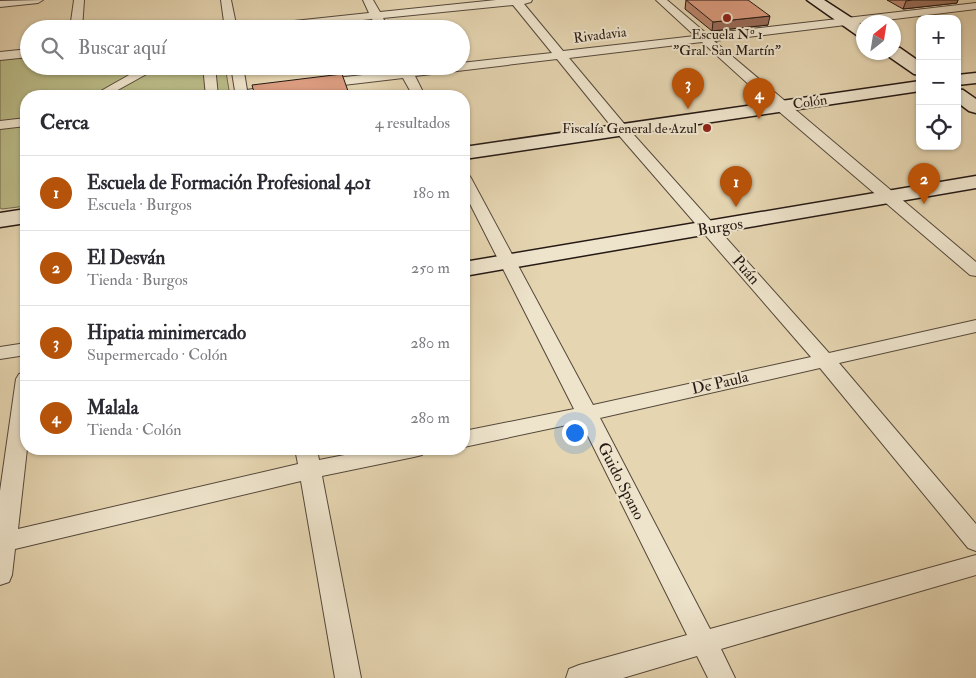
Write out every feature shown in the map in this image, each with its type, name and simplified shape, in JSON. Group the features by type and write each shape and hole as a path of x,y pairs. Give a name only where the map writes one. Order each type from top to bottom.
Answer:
{"main road":[{"path":"814,0 856,28"},
{"path":"901,57 916,67"},
{"path":"961,80 976,78"},
{"name":"Colón","path":"470,152 916,87"},
{"path":"961,97 976,106"},
{"name":"Burgos","path":"470,268 976,182"},
{"path":"0,215 20,212"},
{"path":"0,220 20,217"}],"street":[{"path":"0,4 38,0"},
{"path":"77,20 79,0"},
{"path":"226,0 229,20"},
{"path":"368,0 377,20"},
{"path":"335,20 519,0"},
{"name":"Puán","path":"519,0 621,129 824,359 976,541"},
{"path":"661,0 781,106 976,271"},
{"path":"961,0 975,7"},
{"name":"Rivadavia","path":"470,63 975,7"},
{"path":"0,56 20,54"},
{"path":"0,63 20,61"},
{"path":"109,90 138,75"},
{"path":"210,75 211,90"},
{"path":"239,75 241,90"},
{"name":"Rivadavia","path":"309,85 373,75"},
{"path":"408,75 416,90"},
{"path":"276,90 290,88"},
{"path":"0,120 20,117"},
{"path":"0,125 20,123"},
{"name":"Guido Spano","path":"470,189 509,261 722,678"},
{"name":"De Paula","path":"470,438 586,414 976,326"},
{"path":"0,353 20,350"},
{"path":"0,575 2,543 20,421"},
{"path":"2,543 308,459 350,455"},
{"path":"308,459 348,678"},
{"path":"579,678 976,565"}],"green space":[{"path":"20,58 20,75 226,75 229,90 20,90 20,207 2,209 0,208 0,60"}],"building":[{"path":"686,0 748,0 770,16 713,22"},
{"path":"342,75 348,90 253,90 252,85"}],"place":[{"name":"Escuela Nº 1 \"Gral. San Martín\"","path":"727,18"},
{"name":"Hipatia minimercado","path":"688,109"},
{"name":"Malala","path":"759,119"},
{"name":"Fiscalía General de Azul","path":"707,128"},
{"name":"El Desván","path":"924,204"},
{"name":"Escuela de Formación Profesional 401","path":"736,207"}]}
